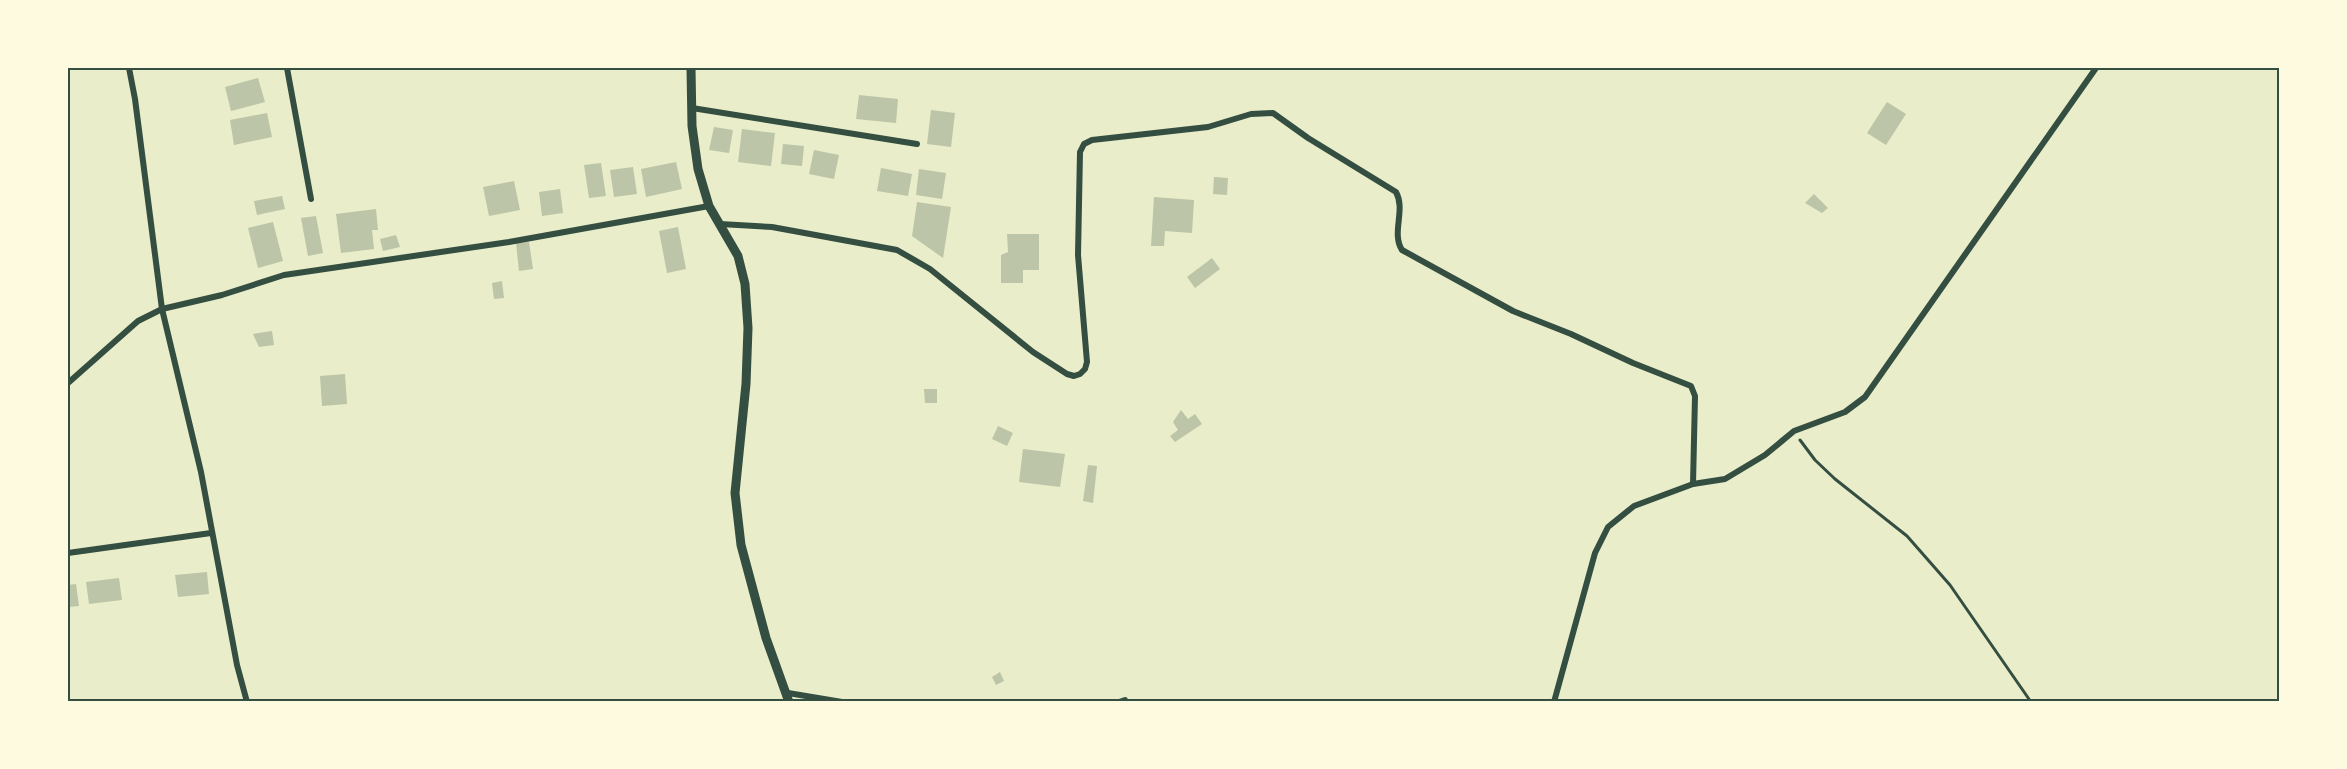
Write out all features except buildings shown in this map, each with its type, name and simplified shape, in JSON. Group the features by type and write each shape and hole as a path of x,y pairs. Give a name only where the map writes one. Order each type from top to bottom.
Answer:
{"street":[{"path":"129,68 162,309 201,472 237,666 247,702"},
{"path":"287,68 311,199"},
{"path":"691,68 698,169 709,206 738,256 745,284 748,328 746,384 735,493 741,545 766,638 788,697 842,702"},
{"path":"1554,702 1595,553 1608,527 1634,506 1693,484 1725,479 1765,455 1794,431 1845,412 1865,397 2096,68"},
{"path":"692,108 917,144"},
{"path":"720,224 772,227 897,250 930,269 1033,352 1067,374 1074,376 1085,369 1086,362 1078,255 1080,153 1084,144 1092,140 1208,127 1251,114 1273,113 1308,138 1396,192 1399,202 1398,241 1402,250 1513,311 1690,386 1695,396 1693,484"},
{"path":"68,383 98,359 117,338 138,321 162,309 222,296 284,275 509,242 709,206"},
{"path":"68,553 211,533"}],"path":[{"path":"1794,431 1815,460 1861,502 1907,536 1943,577 2031,702"}]}
